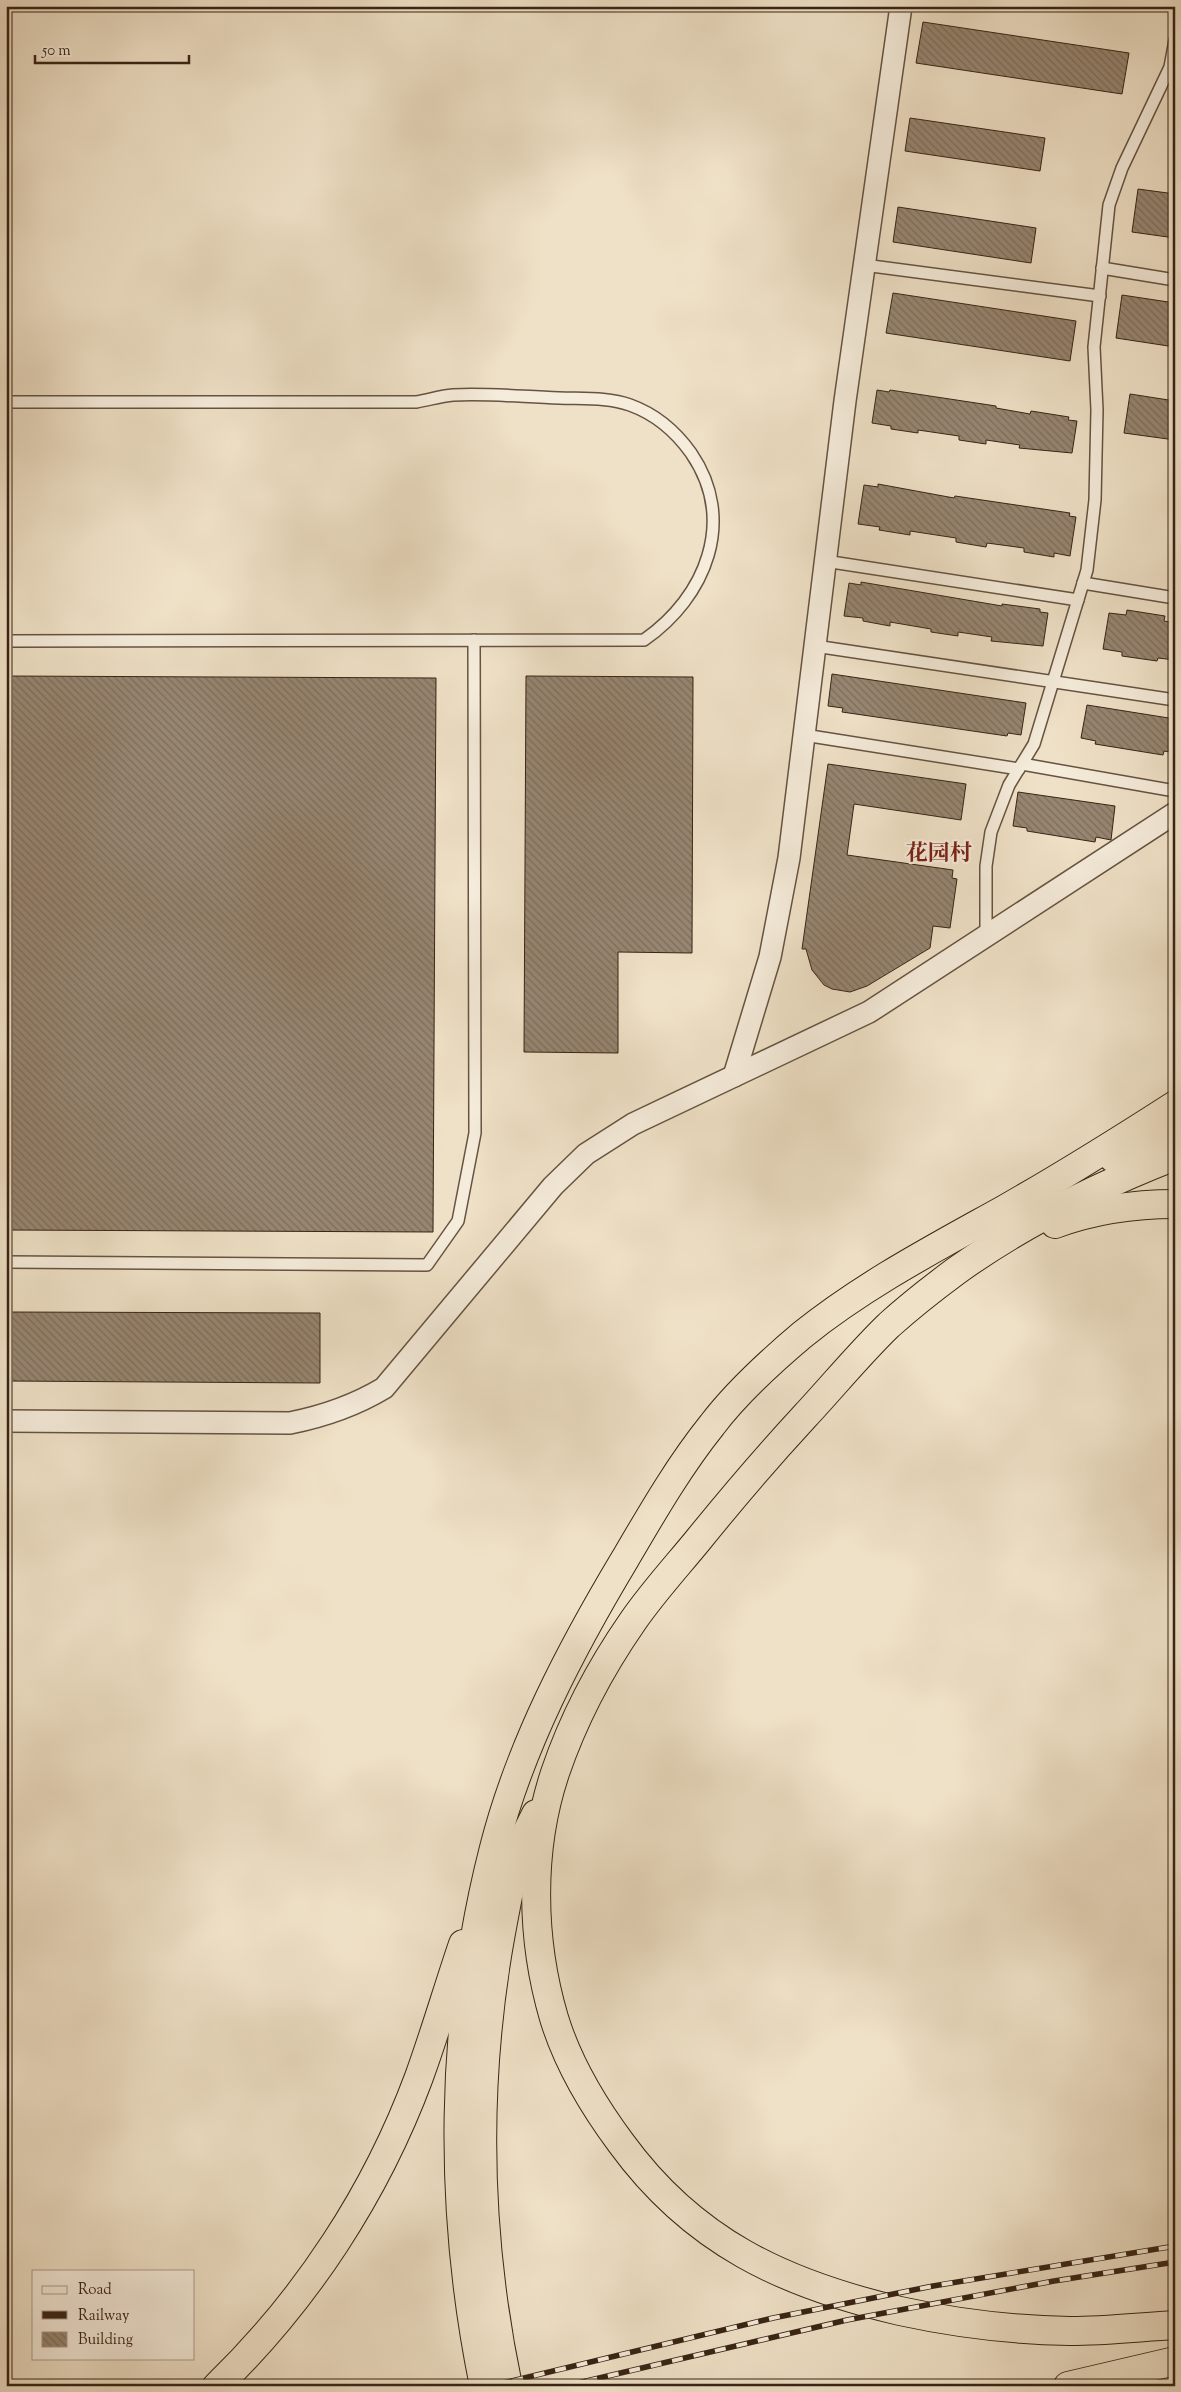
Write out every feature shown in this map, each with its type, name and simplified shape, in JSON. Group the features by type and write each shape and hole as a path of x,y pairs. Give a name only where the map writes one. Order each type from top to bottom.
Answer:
{"highway":[{"path":"217,2386 263,2339 316,2272 340,2236 382,2161 419,2078 526,1753 544,1711 578,1643 645,1525 712,1424 770,1364 801,1336 869,1286 1076,1169 1175,1105"},
{"path":"1076,1169 1122,1155 1175,1135"},
{"path":"508,2386 492,2296 484,2227 481,2167 486,2039 495,1967 517,1853 556,1773 596,1683 635,1618 761,1464 889,1325 988,1249 1079,1198 1129,1174 1175,1156"},
{"path":"988,1249 1074,1217 1138,1206 1175,1204"},
{"path":"556,1773 542,1823 536,1881 537,1913 549,2002 568,2057 597,2111 635,2164 683,2212 710,2234 763,2266 820,2289 885,2307 968,2323 1018,2328 1097,2330 1175,2325"},
{"path":"484,2386 467,2290 461,2229 458,2167 459,2102 471,1972 494,1847"},
{"path":"1068,2386 1175,2361"}],"street":[{"path":"734,1076 770,957 789,858 825,561 864,265 901,6"},
{"path":"6,1421 268,1424 312,1419 350,1406 384,1388 554,1186 586,1154 633,1124 869,1012 1175,813"}],"lane":[{"path":"986,936 986,866 988,847 1009,785 1034,744 1087,570 1095,500 1097,410 1094,347 1109,205 1122,168 1170,67 1175,40"},
{"path":"864,265 1100,296"},
{"path":"1102,268 1175,280"},
{"path":"6,402 416,402 453,395 612,400 645,412 673,431 690,452 704,477 713,512 710,550 704,568 686,602 674,616 644,640 6,641"},
{"path":"825,561 1078,600"},
{"path":"1083,583 1175,598"},
{"path":"6,1262 427,1265 458,1221 475,1133 474,640"},
{"path":"815,646 1175,700"},
{"path":"804,735 1175,791"}],"building":[{"path":"923,22 1129,53 1122,94 916,63"},
{"path":"910,118 1045,138 1040,171 905,151"},
{"path":"1138,189 1175,194 1175,238 1132,232"},
{"path":"898,207 1036,228 1031,263 893,242"},
{"path":"893,293 1076,321 1070,361 886,333"},
{"path":"1122,295 1175,303 1175,347 1116,338"},
{"path":"877,390 889,392 890,390 996,406 996,408 1030,414 1031,411 1069,417 1068,420 1077,421 1072,453 1019,448 1020,445 986,440 986,444 959,440 959,436 918,430 918,433 891,429 891,426 872,423"},
{"path":"1130,394 1175,401 1175,440 1124,433"},
{"path":"878,484 954,498 955,496 1070,513 1069,516 1076,517 1070,556 1054,553 1054,557 1024,552 1024,548 987,543 986,547 956,542 956,538 910,531 910,535 879,530 880,527 858,524 864,485 878,487"},
{"path":"861,582 1002,606 1002,604 1040,609 1040,612 1048,613 1043,646 991,641 992,637 958,632 958,636 931,632 931,629 890,622 890,626 863,621 863,618 844,616 849,583 861,585"},
{"path":"1127,610 1165,616 1164,621 1175,623 1175,660 1158,658 1157,661 1122,656 1122,652 1103,649 1109,613 1126,615"},
{"path":"832,674 1026,703 1021,735 1008,733 1007,736 842,712 843,708 828,706"},
{"path":"6,676 436,678 433,1232 6,1230"},
{"path":"526,676 693,677 692,953 618,952 618,1053 524,1052"},
{"path":"1087,705 1175,719 1175,753 1164,751 1163,755 1095,744 1096,741 1081,738"},
{"path":"828,764 966,784 961,820 854,804 847,855 953,870 952,878 957,879 950,928 933,926 930,948 867,986 850,992 832,989 824,985 812,970 806,949 802,949"},
{"path":"1018,792 1115,806 1111,840 1096,837 1095,842 1027,831 1027,828 1013,826"},
{"path":"6,1312 320,1313 320,1383 6,1381"}],"railway":[{"path":"491,2386 773,2318 933,2286 1175,2246"},
{"path":"565,2386 847,2320 1054,2281 1175,2262"}],"district":[{"name":"花园村","path":"939,852"}]}
